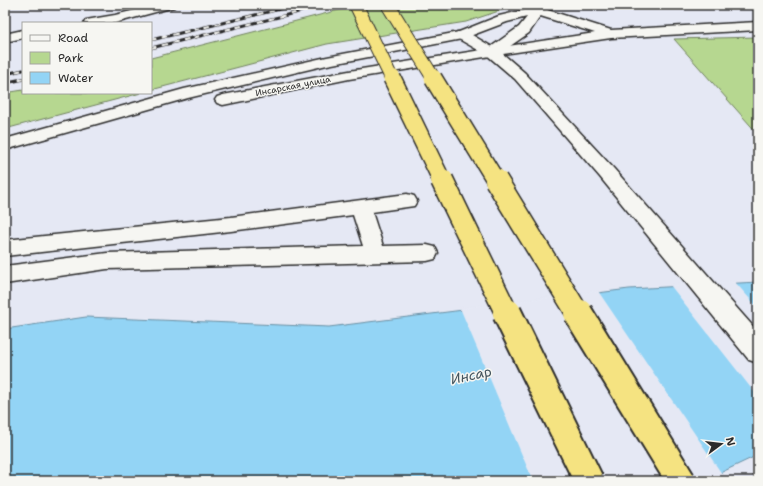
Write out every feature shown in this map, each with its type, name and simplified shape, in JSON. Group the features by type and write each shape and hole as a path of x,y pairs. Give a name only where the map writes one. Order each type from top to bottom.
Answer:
{"main road":[{"path":"356,5 589,481"},
{"path":"388,5 681,481"}],"street":[{"path":"79,22 118,13 139,5"},
{"path":"96,22 115,19 170,5"},
{"path":"543,8 611,34"},
{"name":"Инсарская улица","path":"5,145 207,89 327,60 462,35 503,19 543,8"},
{"name":"Инсарская улица","path":"35,137 349,75 492,52 524,30 543,8"},
{"path":"492,52 611,34 758,26"},
{"path":"5,38 22,34"},
{"path":"462,35 492,52 520,76 681,259 758,351"},
{"path":"5,248 231,224 407,202"},
{"path":"360,207 376,255"},
{"path":"5,275 107,261 426,253"}],"green space":[{"path":"359,5 517,5 466,22 327,44 152,90 152,58"},
{"path":"758,37 758,134 674,39"},
{"path":"22,90 22,94 137,94 5,129 5,93"}],"water":[{"name":"Инсар","path":"758,282 758,455 703,481 5,481 5,329 86,317 329,327 629,289"}],"pier":[{"path":"734,281 758,308 758,397 670,285"},
{"path":"598,291 722,474 707,481 533,481 460,308"}],"railway":[{"path":"152,40 297,5"},
{"path":"152,48 295,13 319,5"},
{"path":"5,74 22,70"},
{"path":"5,83 22,79"}]}
